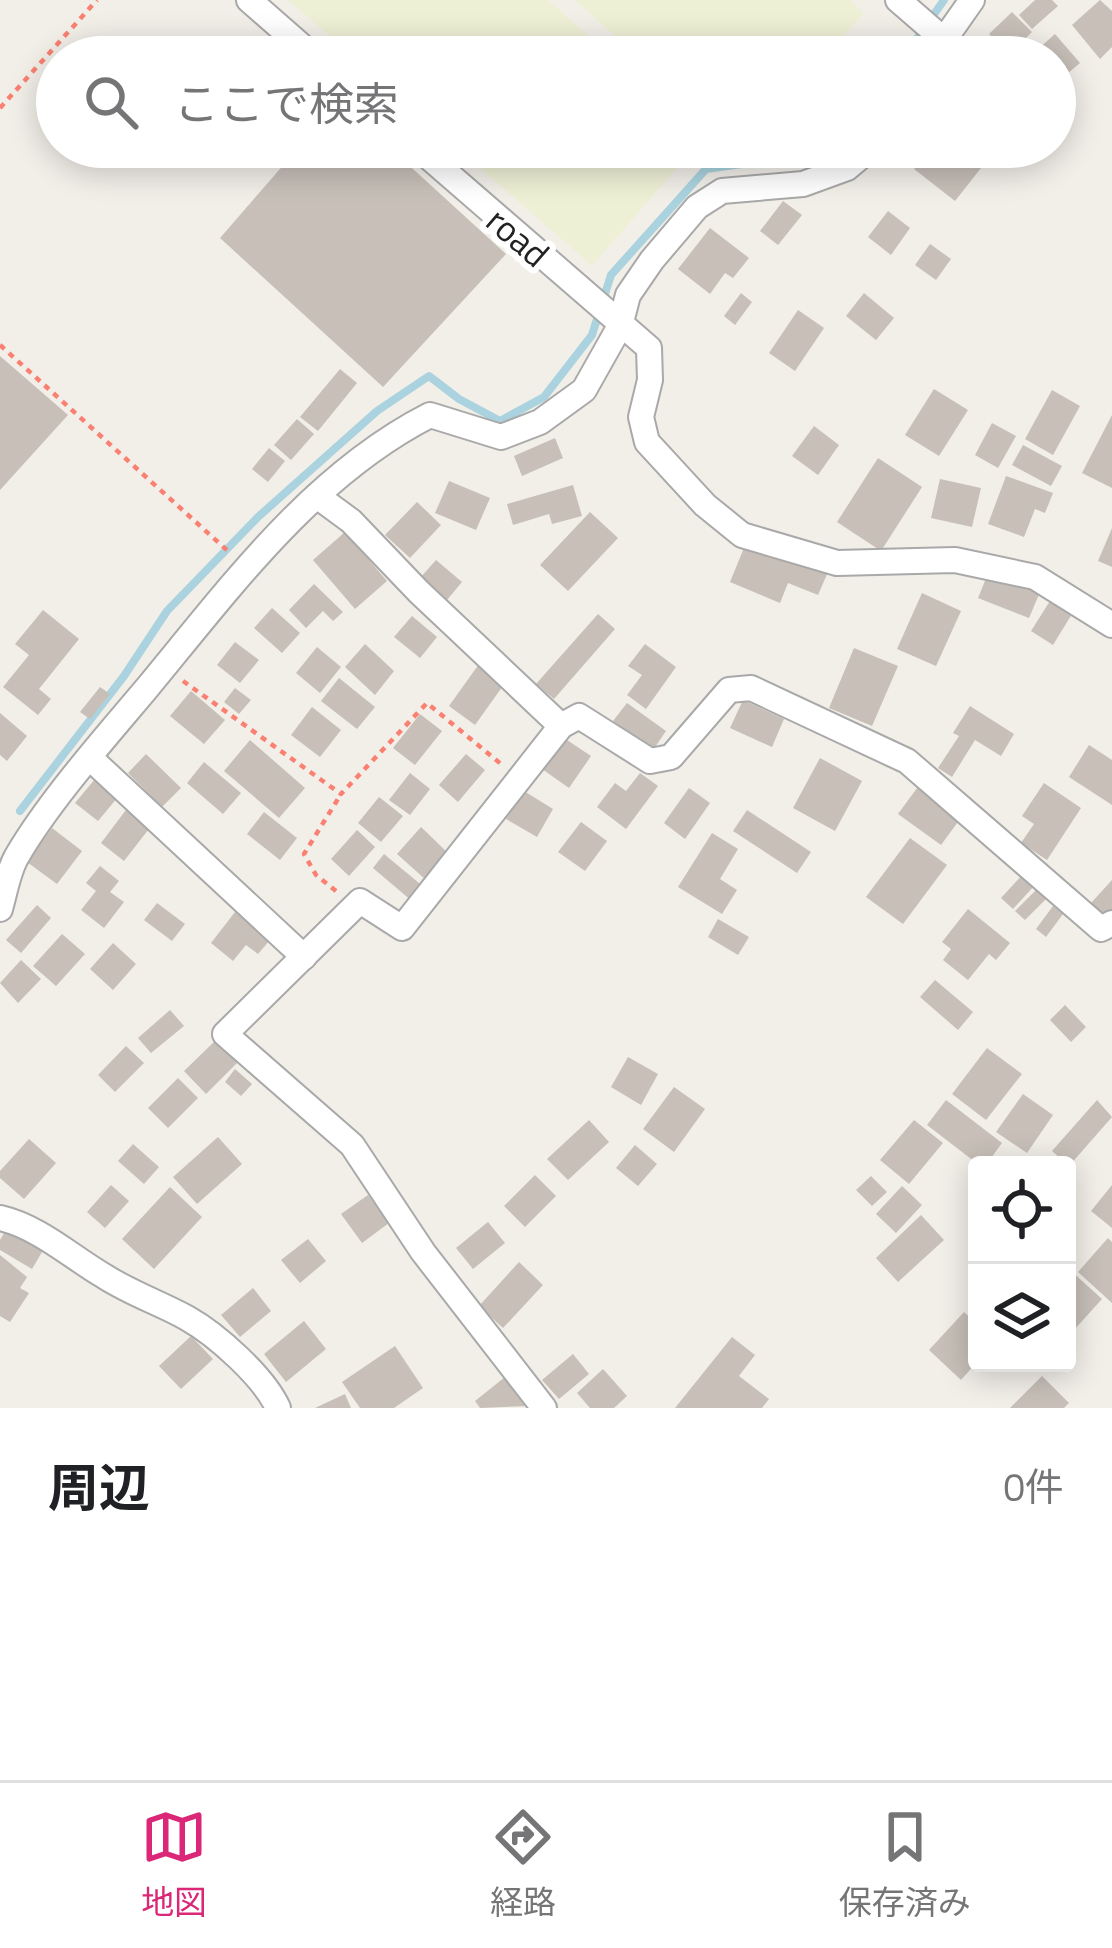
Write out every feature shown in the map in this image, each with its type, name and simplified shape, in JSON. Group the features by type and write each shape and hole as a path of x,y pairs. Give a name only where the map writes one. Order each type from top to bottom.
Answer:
{"street":[{"path":"249,0 290,36"},
{"path":"898,0 928,36"},
{"path":"946,36 972,0"},
{"name":"road","path":"440,168 649,348 650,380 641,417 647,442 705,505 742,535 837,563 955,560 1034,577 1112,625"},
{"path":"0,909 15,859 90,758 247,568 317,496 383,438 430,415 501,437 540,422 584,391 620,326 628,296 697,207 722,190 802,184 848,168"},
{"path":"317,496 351,521 561,726"},
{"path":"544,1408 423,1252 352,1145 225,1034 360,902 402,928 561,726 579,716 650,761 671,757 729,691 751,688 907,761 1101,929 1112,923"},
{"path":"90,758 304,957"},
{"path":"0,1218 22,1223 108,1279 191,1320 249,1368 271,1392 278,1408"}],"path":[{"path":"65,36 97,0"},
{"path":"0,108 36,68"},
{"path":"0,346 247,568"},
{"path":"164,667 341,794"},
{"path":"355,907 316,875 304,854 341,794 427,704 519,779"}],"green space":[{"path":"288,0 548,0 589,36 329,36"},
{"path":"575,0 850,0 864,13 844,36 615,36"},
{"path":"480,168 677,168 592,266"}],"building":[{"path":"1035,0 1052,0 1058,6 1032,29 1019,15"},
{"path":"1100,0 1112,11 1112,47 1100,59 1072,25"},
{"path":"1012,12 1032,32 1028,36 989,34"},
{"path":"281,168 412,168 506,254 383,387 220,238"},
{"path":"915,168 981,168 955,201"},
{"path":"783,201 802,215 778,245 760,231"},
{"path":"888,211 910,228 891,255 868,237"},
{"path":"710,228 749,258 733,278 725,273 710,294 678,269"},
{"path":"930,244 951,259 936,280 915,265"},
{"path":"741,293 752,302 735,325 724,316"},
{"path":"864,293 894,318 876,340 846,316"},
{"path":"798,310 824,328 795,371 769,353"},
{"path":"0,356 68,415 0,490"},
{"path":"340,369 357,383 318,431 300,417"},
{"path":"934,389 968,410 939,456 905,435"},
{"path":"1052,390 1080,406 1053,455 1025,439"},
{"path":"1112,415 1112,488 1082,473"},
{"path":"297,419 314,434 291,460 274,445"},
{"path":"992,423 1016,436 998,468 975,455"},
{"path":"814,426 839,445 818,475 792,456"},
{"path":"555,438 563,458 522,476 514,456"},
{"path":"1023,445 1062,466 1051,486 1012,465"},
{"path":"269,448 285,461 268,482 252,469"},
{"path":"878,458 922,487 881,551 837,522"},
{"path":"1006,476 1053,493 1045,513 1035,509 1024,537 988,524"},
{"path":"940,479 981,488 972,527 931,518"},
{"path":"449,481 490,498 476,530 435,513"},
{"path":"573,485 582,516 552,524 549,514 513,525 507,504"},
{"path":"417,502 441,525 410,558 385,535"},
{"path":"590,512 618,538 568,591 540,565"},
{"path":"1112,528 1112,567 1098,561"},
{"path":"345,532 387,581 355,609 313,560"},
{"path":"748,538 828,572 818,595 788,583 780,603 730,582"},
{"path":"436,560 462,582 447,600 420,578"},
{"path":"989,571 1040,592 1029,618 978,598"},
{"path":"314,584 343,612 333,621 323,611 306,628 289,610"},
{"path":"922,593 961,611 936,666 897,649"},
{"path":"1050,601 1072,614 1053,645 1031,631"},
{"path":"272,608 300,633 282,653 254,628"},
{"path":"43,610 79,639 39,689 51,699 38,715 3,687 29,655 15,644"},
{"path":"598,614 615,629 554,699 536,684"},
{"path":"412,616 437,637 420,658 394,637"},
{"path":"235,642 259,660 240,683 217,665"},
{"path":"365,644 394,671 375,695 345,667"},
{"path":"645,644 676,667 646,709 627,695 642,675 628,666"},
{"path":"317,647 341,667 320,693 296,673"},
{"path":"854,648 898,666 872,726 829,708"},
{"path":"479,664 505,683 475,725 449,706"},
{"path":"339,678 375,707 357,729 321,701"},
{"path":"100,687 110,694 90,719 80,712"},
{"path":"235,688 251,700 239,714 224,702"},
{"path":"191,691 225,720 204,744 170,716"},
{"path":"743,700 784,719 772,747 730,728"},
{"path":"627,703 666,731 653,750 613,721"},
{"path":"970,706 1014,734 1001,756 975,740 952,777 938,768 959,736 953,733"},
{"path":"312,707 341,730 320,757 291,735"},
{"path":"0,713 27,736 7,761 0,755"},
{"path":"420,714 442,731 415,765 393,748"},
{"path":"564,738 591,756 569,788 542,769"},
{"path":"250,740 305,788 279,818 224,771"},
{"path":"1089,745 1112,760 1112,805 1069,777"},
{"path":"146,754 181,788 162,807 128,773"},
{"path":"466,754 485,770 458,802 439,785"},
{"path":"820,758 862,781 835,831 793,808"},
{"path":"204,762 241,793 223,814 187,783"},
{"path":"410,773 430,789 410,815 389,800"},
{"path":"640,773 658,786 626,829 597,807 615,783 626,791"},
{"path":"95,779 118,797 98,821 75,803"},
{"path":"1044,783 1081,808 1047,860 1021,843 1034,824 1022,816"},
{"path":"920,784 963,815 941,845 898,814"},
{"path":"689,788 710,803 685,839 664,823"},
{"path":"524,791 553,809 537,837 506,819"},
{"path":"379,797 403,816 381,842 358,823"},
{"path":"129,806 152,825 124,861 101,843"},
{"path":"747,810 811,852 797,873 733,831"},
{"path":"264,812 297,838 280,860 247,834"},
{"path":"581,822 607,841 585,871 558,852"},
{"path":"421,827 448,853 425,879 397,854"},
{"path":"52,828 82,851 57,884 27,862"},
{"path":"357,830 375,847 349,876 331,859"},
{"path":"712,833 738,849 720,879 737,890 722,914 678,887"},
{"path":"910,838 947,865 903,924 866,897"},
{"path":"384,854 425,888 413,902 373,868"},
{"path":"100,866 119,881 110,892 124,902 104,928 81,910 96,891 86,883"},
{"path":"1024,873 1036,884 1013,909 1001,898"},
{"path":"1112,880 1112,913 1108,918 1091,903"},
{"path":"1036,890 1046,899 1025,920 1015,911"},
{"path":"157,903 185,924 172,941 144,920"},
{"path":"37,905 51,918 21,953 6,940"},
{"path":"1053,906 1063,914 1046,937 1036,929"},
{"path":"968,909 1010,943 996,960 989,954 968,980 943,960 951,949 942,942"},
{"path":"235,912 270,940 258,954 246,945 233,961 211,943"},
{"path":"718,919 749,937 738,955 708,937"},
{"path":"62,934 85,954 56,986 33,966"},
{"path":"113,943 136,964 113,990 90,969"},
{"path":"21,960 41,979 18,1003 0,983"},
{"path":"935,980 973,1012 958,1030 920,997"},
{"path":"1065,1005 1086,1027 1071,1042 1050,1020"},
{"path":"170,1010 184,1026 151,1053 138,1038"},
{"path":"216,1040 238,1062 206,1094 184,1071"},
{"path":"126,1046 144,1063 115,1092 98,1075"},
{"path":"987,1048 1022,1074 986,1120 952,1094"},
{"path":"628,1057 658,1074 641,1105 611,1087"},
{"path":"235,1069 252,1084 241,1096 225,1082"},
{"path":"178,1078 198,1098 168,1128 148,1108"},
{"path":"674,1087 705,1109 674,1152 643,1129"},
{"path":"1023,1094 1053,1115 1027,1153 996,1132"},
{"path":"946,1100 1002,1143 993,1156 968,1157 927,1125"},
{"path":"1097,1100 1112,1117 1076,1158 1052,1151"},
{"path":"589,1120 609,1142 568,1180 547,1159"},
{"path":"914,1120 943,1143 909,1184 880,1160"},
{"path":"218,1137 242,1164 197,1204 173,1177"},
{"path":"29,1139 56,1163 24,1199 0,1178 0,1171"},
{"path":"133,1144 159,1167 144,1184 118,1161"},
{"path":"635,1145 657,1164 638,1186 616,1168"},
{"path":"535,1175 556,1196 525,1227 504,1206"},
{"path":"871,1176 887,1192 872,1206 856,1190"},
{"path":"111,1185 129,1201 105,1228 87,1212"},
{"path":"1112,1185 1112,1228 1091,1211"},
{"path":"902,1186 922,1205 896,1233 876,1214"},
{"path":"170,1187 202,1217 154,1269 122,1239"},
{"path":"368,1195 389,1223 362,1243 341,1214"},
{"path":"921,1215 944,1240 898,1282 876,1258"},
{"path":"488,1222 505,1243 473,1269 456,1248"},
{"path":"9,1225 45,1247 32,1269 0,1250"},
{"path":"1108,1238 1112,1242 1112,1303 1078,1272"},
{"path":"308,1239 326,1261 300,1283 281,1260"},
{"path":"0,1255 27,1277 20,1288 29,1293 10,1322 0,1316"},
{"path":"519,1262 543,1285 503,1328 479,1306"},
{"path":"1076,1275 1102,1299 1076,1328"},
{"path":"253,1288 271,1311 240,1337 221,1315"},
{"path":"964,1312 968,1316 968,1372 961,1380 929,1350"},
{"path":"304,1321 326,1349 286,1382 264,1354"},
{"path":"191,1336 213,1359 181,1389 159,1366"},
{"path":"732,1337 755,1355 739,1376 769,1399 762,1408 675,1408"},
{"path":"395,1346 423,1388 394,1408 360,1408 342,1382"},
{"path":"573,1354 589,1374 559,1399 542,1380"},
{"path":"603,1369 627,1396 614,1408 590,1408 577,1393"},
{"path":"1042,1376 1069,1403 1064,1408 1010,1408"},
{"path":"505,1377 528,1406 480,1408 475,1401"},
{"path":"345,1394 351,1408 315,1408"}],"waterway":[{"path":"919,36 944,0"},
{"path":"20,811 124,676 167,611 258,517 377,411 429,376 500,421 544,397 592,335 611,275 706,169 713,168"}]}
